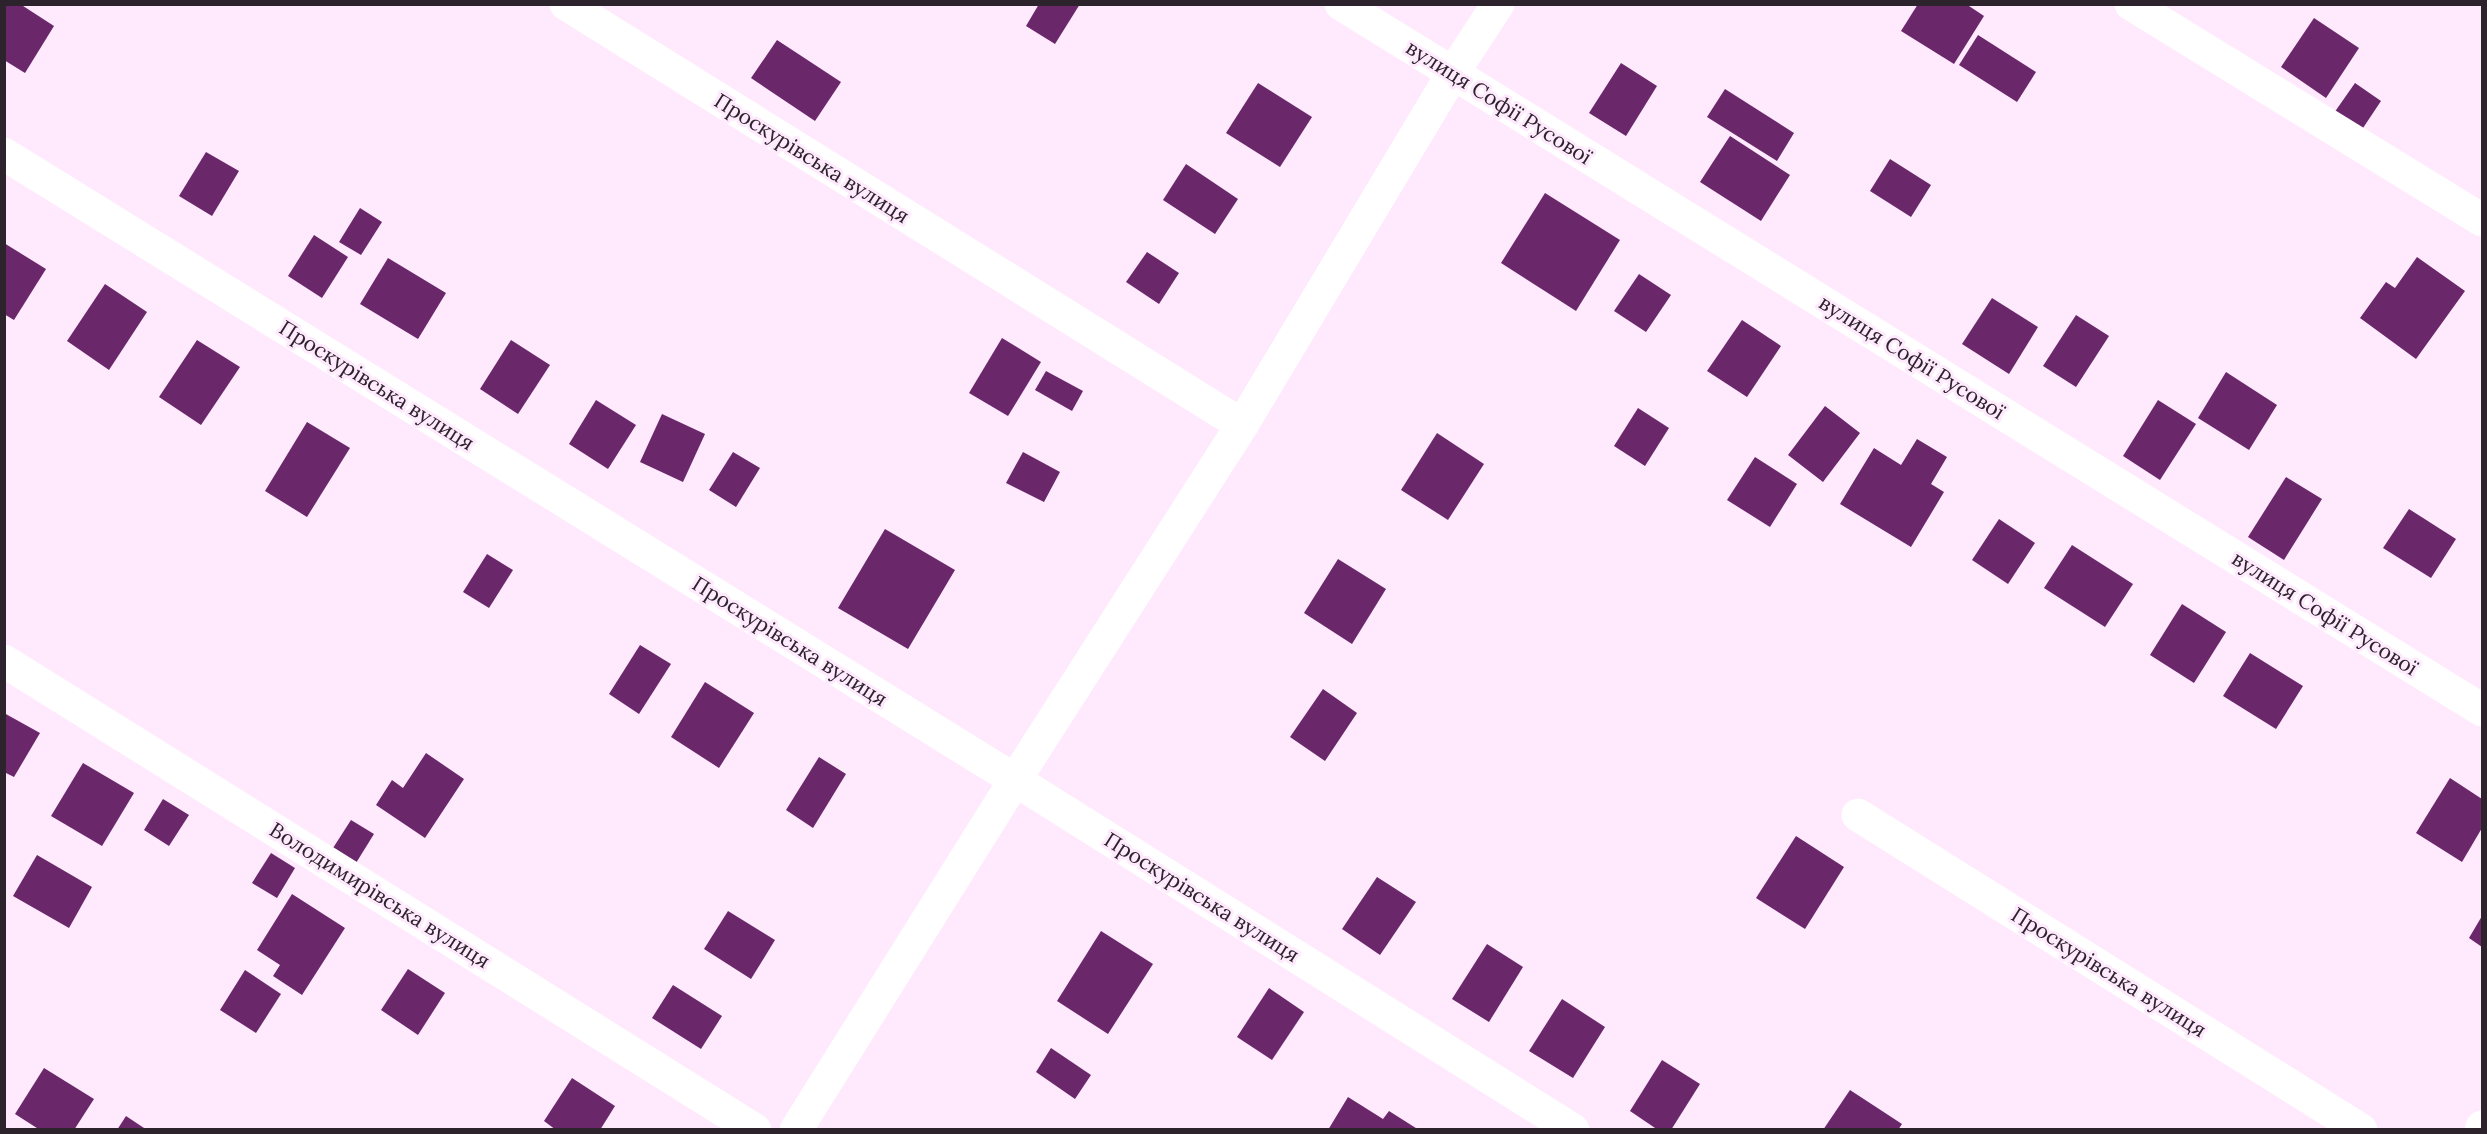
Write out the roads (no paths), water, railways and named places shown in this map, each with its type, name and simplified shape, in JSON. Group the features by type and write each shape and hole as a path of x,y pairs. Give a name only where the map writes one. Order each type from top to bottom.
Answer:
{"street":[{"name":"Проскурівська вулиця","path":"566,4 1242,425"},
{"name":"вулиця Софії Русової","path":"1341,4 2482,710"},
{"path":"796,1130 1015,780 1242,425 1453,73 1498,4"},
{"path":"2131,4 2482,220"},
{"name":"Проскурівська вулиця","path":"4,154 1015,780 1573,1130"},
{"name":"Володимирівська вулиця","path":"4,661 755,1130"},
{"name":"Проскурівська вулиця","path":"1858,815 2361,1130"}]}
